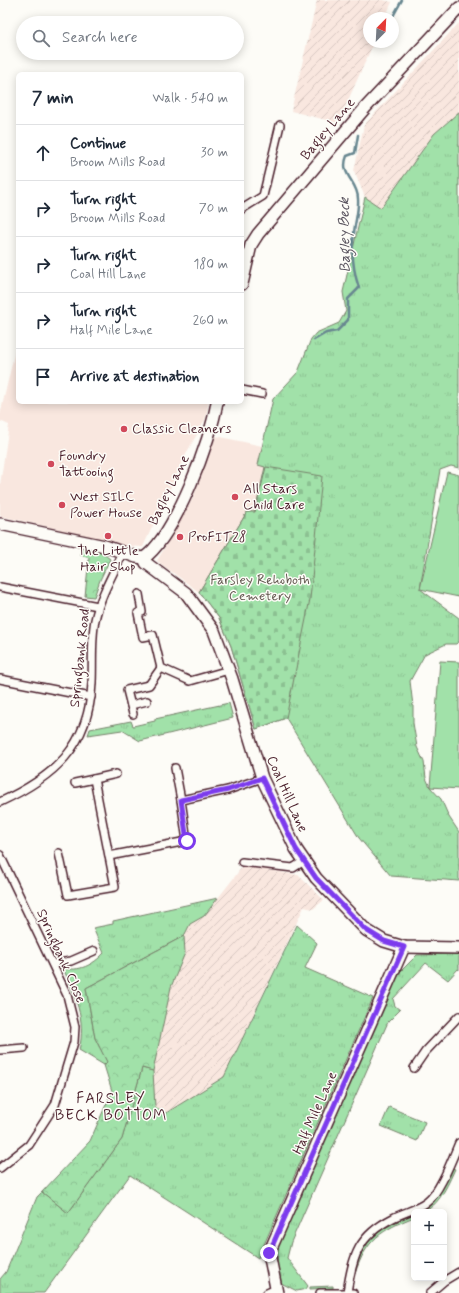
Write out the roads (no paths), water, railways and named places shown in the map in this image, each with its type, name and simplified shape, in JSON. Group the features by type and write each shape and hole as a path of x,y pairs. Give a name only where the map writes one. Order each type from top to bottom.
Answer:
{"street":[{"name":"Bagley Lane","path":"244,268 247,244 258,234 366,107 459,8"},
{"path":"244,208 264,196 280,125"},
{"path":"244,390 262,394"},
{"name":"Bagley Lane","path":"144,558 160,542 181,503 205,448 216,404"},
{"path":"0,524 105,546 123,553 144,558"},
{"name":"Springbank Road","path":"0,802 23,791 56,769 70,752 81,732 91,697 93,640 98,606 123,553"},
{"name":"Coal Hill Lane","path":"144,558 146,563 186,593 214,631 229,670 262,778 296,849 316,878 366,930 384,941 404,947 459,948"},
{"path":"0,587 98,606"},
{"path":"133,714 127,690 149,685 161,668 153,634 143,636 138,613 142,612 139,594"},
{"path":"161,668 190,681 229,670"},
{"path":"0,679 91,697"},
{"path":"131,705 147,701"},
{"path":"109,856 187,841 175,768"},
{"path":"75,783 116,774"},
{"path":"181,800 228,790 262,778"},
{"path":"59,853 68,895 115,887 94,779"},
{"name":"Springbank Close","path":"0,855 53,964 72,1010 75,1027 74,1042 55,1105 29,1145 0,1167"},
{"path":"242,862 293,868 304,861"},
{"name":"Half Mile Lane","path":"273,1292 269,1253 404,947"},
{"path":"53,964 71,961 94,951"},
{"path":"414,1068 425,1052 459,1016"},
{"path":"0,1050 24,1048"},
{"path":"320,1293 350,1292 354,1258 362,1242 374,1229 428,1202 437,1188 459,1143"},
{"path":"430,1293 444,1281 459,1272"}],"waterway":[{"name":"Bagley Beck","path":"395,12 402,0"},
{"name":"Bagley Beck","path":"314,340 326,333 337,331 348,320 348,299 359,288 355,274 353,254 353,240 358,199 355,187 345,168 347,156 355,153 358,135"}],"place":[{"name":"Classic Cleaners","path":"124,429"},
{"name":"Foundry Tattooing","path":"51,464"},
{"name":"All Stars Child Care","path":"235,497"},
{"name":"West SILC Power House","path":"62,505"},
{"name":"The Little Hair Shop","path":"108,536"},
{"name":"ProFIT28","path":"180,537"}],"district":[{"name":"FARSLEY BECK BOTTOM","path":"111,1108"}],"park label":[{"name":"Farsley Rehoboth Cemetery","path":"260,588"}]}
